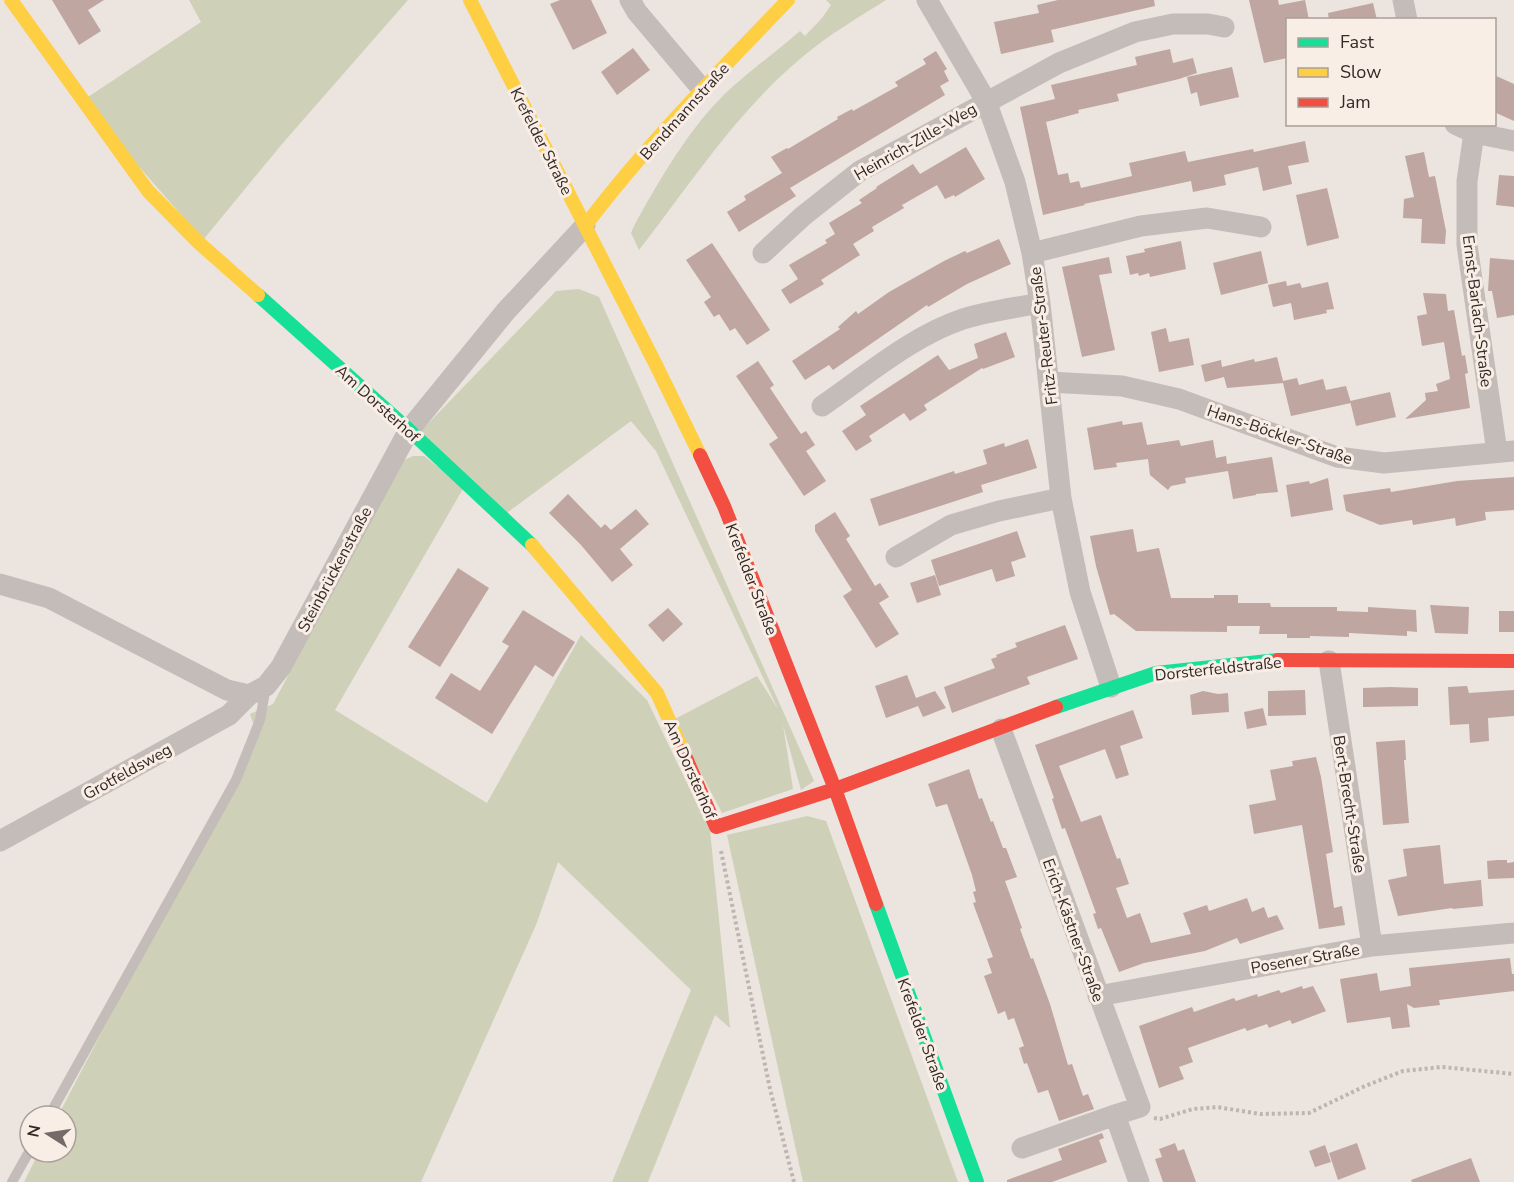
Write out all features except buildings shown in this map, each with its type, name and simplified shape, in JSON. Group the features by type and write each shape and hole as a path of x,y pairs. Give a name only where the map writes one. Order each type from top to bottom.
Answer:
{"street":[{"name":"Am Dorsterhof","path":"11,0 148,191 199,243 409,430 530,543 657,693 716,826 835,789"},
{"name":"Krefelder Straße","path":"470,0 724,506 835,789 977,1182"},
{"path":"630,0 637,12 702,89"},
{"name":"Bendmannstraße","path":"585,226 702,89 788,0"},
{"name":"Fritz-Reuter-Straße","path":"927,0 986,101 1015,182 1032,253 1040,303 1061,498 1080,592 1111,687"},
{"path":"1403,0 1407,18"},
{"name":"Heinrich-Zille-Weg","path":"763,254 802,216 860,171 1059,63 1135,32 1173,24 1208,24 1224,27"},
{"path":"1459,126 1474,133 1514,141"},
{"name":"Ernst-Barlach-Straße","path":"1474,133 1467,181 1467,245 1506,451"},
{"path":"1032,253 1141,226 1207,218 1261,227"},
{"name":"Steinbrückenstraße","path":"258,690 281,667 409,430 506,311 585,226"},
{"path":"822,406 908,347 937,330 965,318 1040,303"},
{"name":"Hans-Böckler-Straße","path":"1049,382 1122,387 1179,399 1337,457 1362,462 1384,464 1506,451"},
{"path":"896,557 951,525 999,511 1061,498"},
{"path":"0,584 49,598 227,690 258,690"},
{"name":"Dorsterfeldstraße","path":"835,789 1111,687 1156,673 1270,660 1514,661"},
{"name":"Bert-Brecht-Straße","path":"1329,661 1372,946"},
{"name":"Grotfeldsweg","path":"0,841 229,715 258,690"},
{"name":"Erich-Kästner-Straße","path":"1000,729 1140,1107 1022,1148"},
{"name":"Posener Straße","path":"1098,996 1372,946 1514,933"},
{"path":"1115,1115 1139,1182"}],"lane":[{"path":"56,1104 236,780 260,720 258,690"},
{"path":"12,1182 22,1164"}],"path":[{"name":"Am Dorsterhof","path":"716,826 770,1089 794,1182"},
{"path":"1149,1118 1160,1119 1193,1109 1217,1107 1260,1114 1309,1113 1365,1086 1403,1071 1442,1066 1514,1074"}],"green space":[{"path":"189,0 408,0 282,144 203,240 82,101 201,22"},
{"path":"826,0 886,0 815,47 759,98 717,147 639,250 631,233 684,143 707,113 728,91 800,31 805,36 831,5"},
{"path":"579,289 599,297 814,781 801,790 783,725 793,789 722,813 673,720 757,676 778,709 656,451 631,421 500,518 420,432 556,291"},
{"path":"413,456 424,456 464,487 335,710 487,803 581,635 647,700 710,831 730,1028 715,1015 648,1182 612,1182 691,990 558,862 536,925 421,1182 24,1182 33,1164 78,1164 78,1104 64,1104 257,734 250,714 273,704 402,461"},
{"path":"807,816 826,821 958,1182 803,1182 727,835"}],"traffic: fast":[{"path":"258,295 409,430 532,545"},
{"path":"1056,707 1156,673 1278,660"},
{"path":"876,904 977,1182"}],"traffic: slow":[{"path":"11,0 148,191 199,243 258,295"},
{"path":"470,0 700,455"},
{"path":"585,226 658,138 788,0"},
{"path":"532,545 657,693 683,751"}],"traffic: jam":[{"path":"700,455 724,506 835,789 876,904"},
{"path":"1278,660 1514,661"},
{"path":"683,751 716,827 835,789 1056,707"}]}
